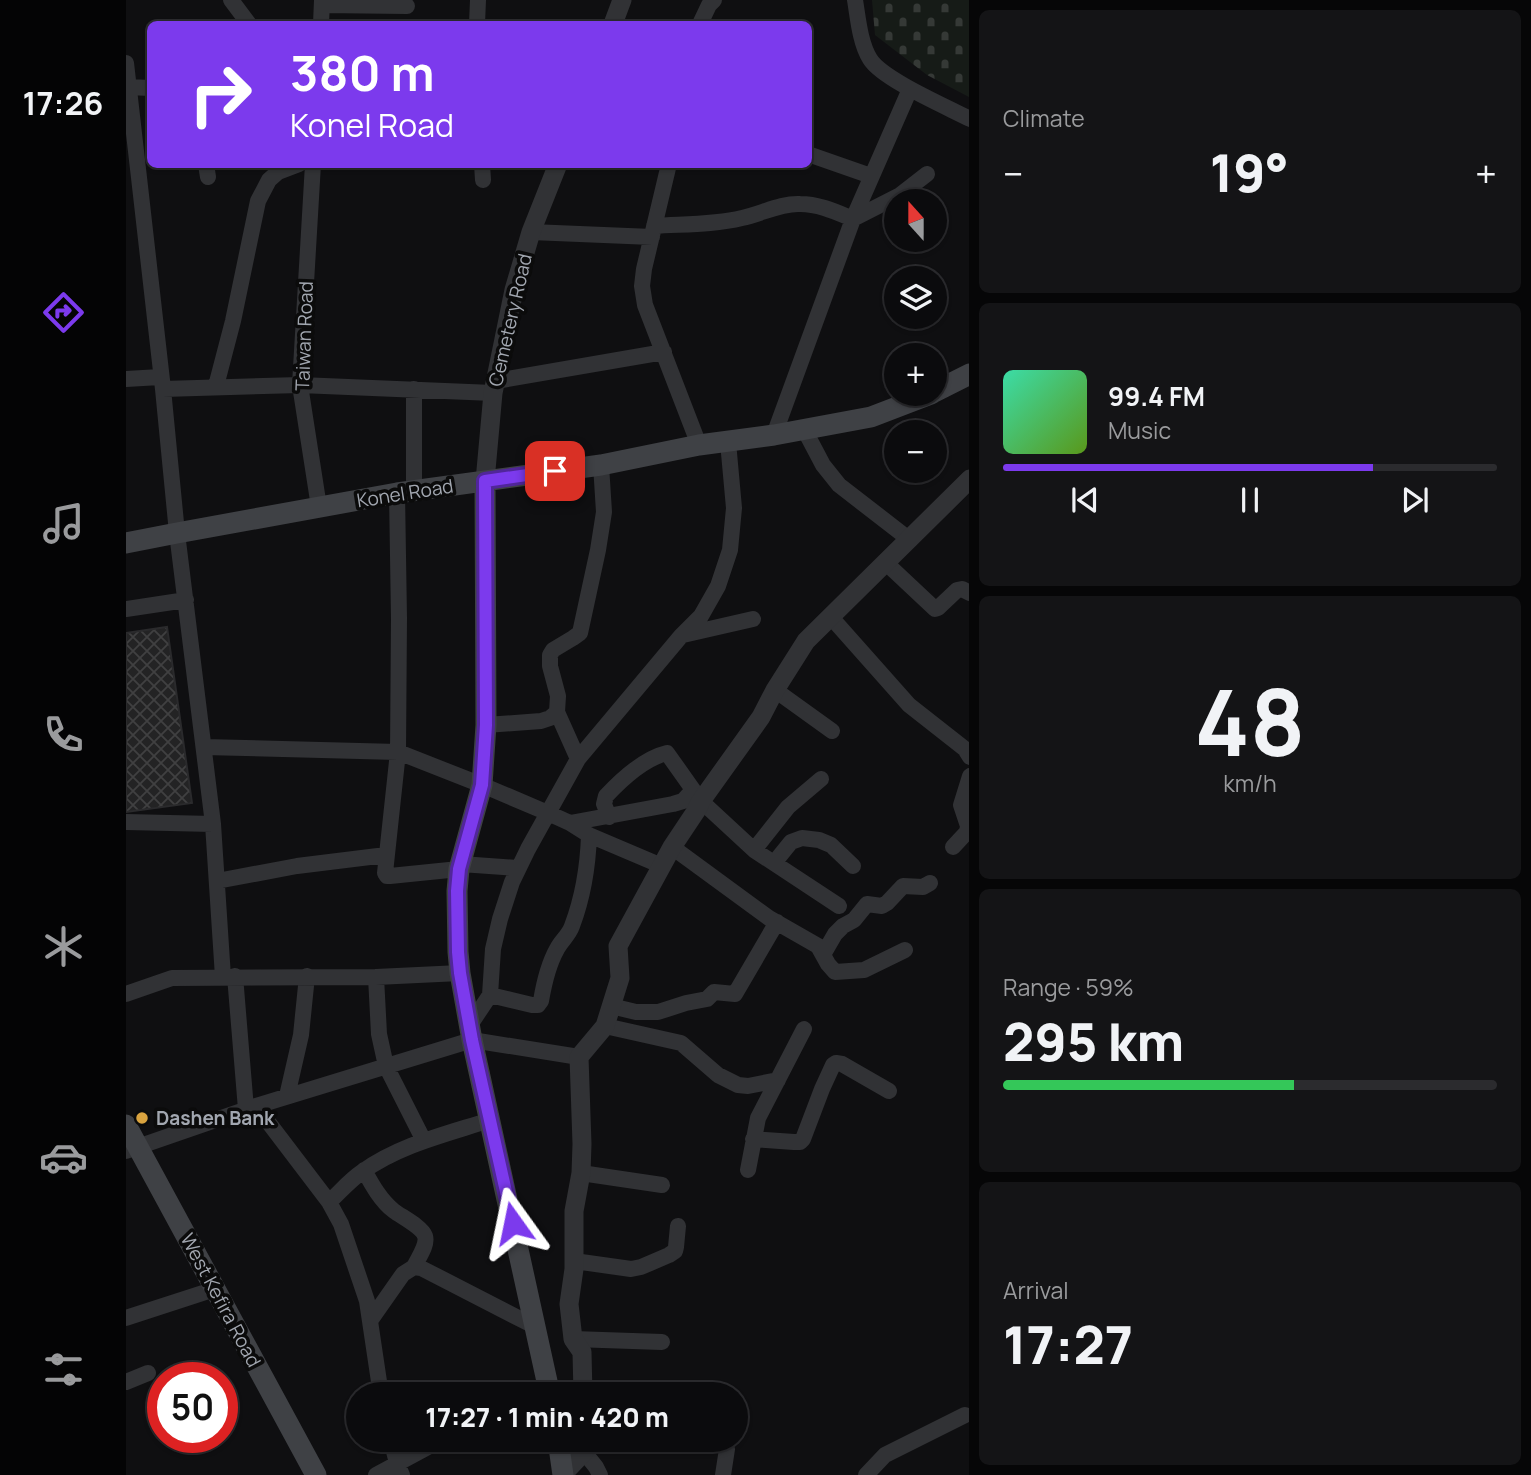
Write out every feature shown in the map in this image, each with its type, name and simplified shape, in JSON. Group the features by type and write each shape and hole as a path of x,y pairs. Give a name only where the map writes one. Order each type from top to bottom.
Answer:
{"main road":[{"name":"Konel Road","path":"947,386 969,374"},
{"name":"Konel Road","path":"126,543 318,506 601,465 699,445 774,435 871,416 898,406"},
{"path":"485,481 486,725 482,785 460,867 457,891 460,973 536,1327 543,1382"},
{"name":"West Kefira Road","path":"126,1125 133,1149 215,1289 316,1475"},
{"path":"560,1452 563,1475"}],"street":[{"path":"231,0 247,21"},
{"path":"477,21 478,0"},
{"path":"613,21 622,0"},
{"path":"702,21 714,0"},
{"path":"855,0 858,24 870,60 877,68 910,89 969,119"},
{"path":"321,21 322,3 407,6"},
{"path":"126,63 129,115 213,824 217,881 229,977 251,1108 329,1202 341,1224 367,1301 379,1382"},
{"path":"128,87 147,88"},
{"path":"774,435 853,219 910,89"},
{"path":"812,155 871,176"},
{"path":"216,386 233,321 258,201 269,180 288,168"},
{"name":"Taiwan Road","path":"313,168 300,386 318,506"},
{"name":"Cemetery Road","path":"485,481 495,387 514,290 531,232 556,168"},
{"path":"668,168 642,286 645,305 699,445"},
{"path":"531,232 653,232 730,220 799,203 821,206 853,219 900,195 928,174"},
{"path":"126,379 216,386 414,389 495,387 664,352"},
{"path":"414,389 399,618 398,752 384,869 387,876 460,867 517,868"},
{"path":"804,429 823,465 839,485 910,540"},
{"path":"471,1033 490,995 493,949 499,919 517,868 578,760 681,636 701,616 718,586 730,550 734,508 728,442"},
{"path":"578,760 557,712 558,696 550,666 550,655 553,650 580,633 604,512 601,465"},
{"path":"583,1382 582,1352 573,1339 569,1304 574,1269 574,1211 581,1173 579,1057 605,1026 620,978 618,946 672,847 696,811 697,796 761,717 806,641 969,479"},
{"path":"886,562 935,609 957,590 962,589 969,593"},
{"path":"126,609 186,600"},
{"path":"830,616 909,705 965,749 969,757"},
{"path":"681,636 753,618"},
{"path":"775,690 832,731"},
{"path":"486,725 541,721 557,712"},
{"path":"204,747 398,752 548,813 589,835 662,866"},
{"path":"609,817 604,804 606,796 645,762 664,753 669,755 697,796 754,850 839,906"},
{"path":"953,847 967,832 968,826 961,805 969,776"},
{"path":"754,850 788,807 821,779"},
{"path":"570,823 674,804 690,795 697,796"},
{"path":"126,822 213,824"},
{"path":"490,995 532,1005 538,1005 541,1001 556,949 572,927 584,882 589,835"},
{"path":"774,863 791,842 802,838 831,845 853,866"},
{"path":"672,847 769,918 818,946 835,972 864,970 905,950"},
{"path":"217,881 297,866 386,855"},
{"path":"824,953 835,934 854,920 867,904 882,906 903,886 923,887 930,883"},
{"path":"611,1006 636,1012 658,1012 707,999 714,992 735,994 776,922"},
{"path":"126,994 172,978 376,977 460,973"},
{"path":"287,1096 301,1035 307,976"},
{"path":"376,977 379,1034 386,1066 424,1142"},
{"path":"605,1026 681,1043 718,1075 738,1085 748,1086 778,1080"},
{"path":"748,1170 758,1118 804,1029"},
{"path":"133,1149 287,1096 386,1066 471,1033 579,1057"},
{"path":"753,1139 800,1142 836,1063 888,1091"},
{"path":"329,1202 364,1170 384,1158 490,1120"},
{"path":"364,1170 379,1196 391,1209 424,1231 426,1238 414,1267 403,1274 370,1321"},
{"path":"581,1173 662,1185"},
{"path":"574,1261 631,1269 641,1267 675,1251 678,1226"},
{"path":"414,1267 421,1268 536,1327"},
{"path":"126,1318 215,1289"},
{"path":"573,1339 662,1342"},
{"path":"126,1382 147,1373"},
{"path":"866,1475 884,1455 965,1415"},
{"path":"394,1452 399,1469"},
{"path":"376,1475 399,1469 424,1452"},
{"path":"563,1475 580,1452"},
{"path":"588,1452 600,1475"},
{"path":"723,1475 727,1452"}],"green space":[{"path":"872,0 969,0 969,97 927,75 875,35"}],"building":[{"path":"167,627 192,803 126,812 126,633"}],"place":[{"name":"Dashen Bank","path":"142,1118"}],"route":[{"path":"513,1223 472,1040 460,973 457,891 459,869 482,785 485,745 485,481 555,471"}]}
